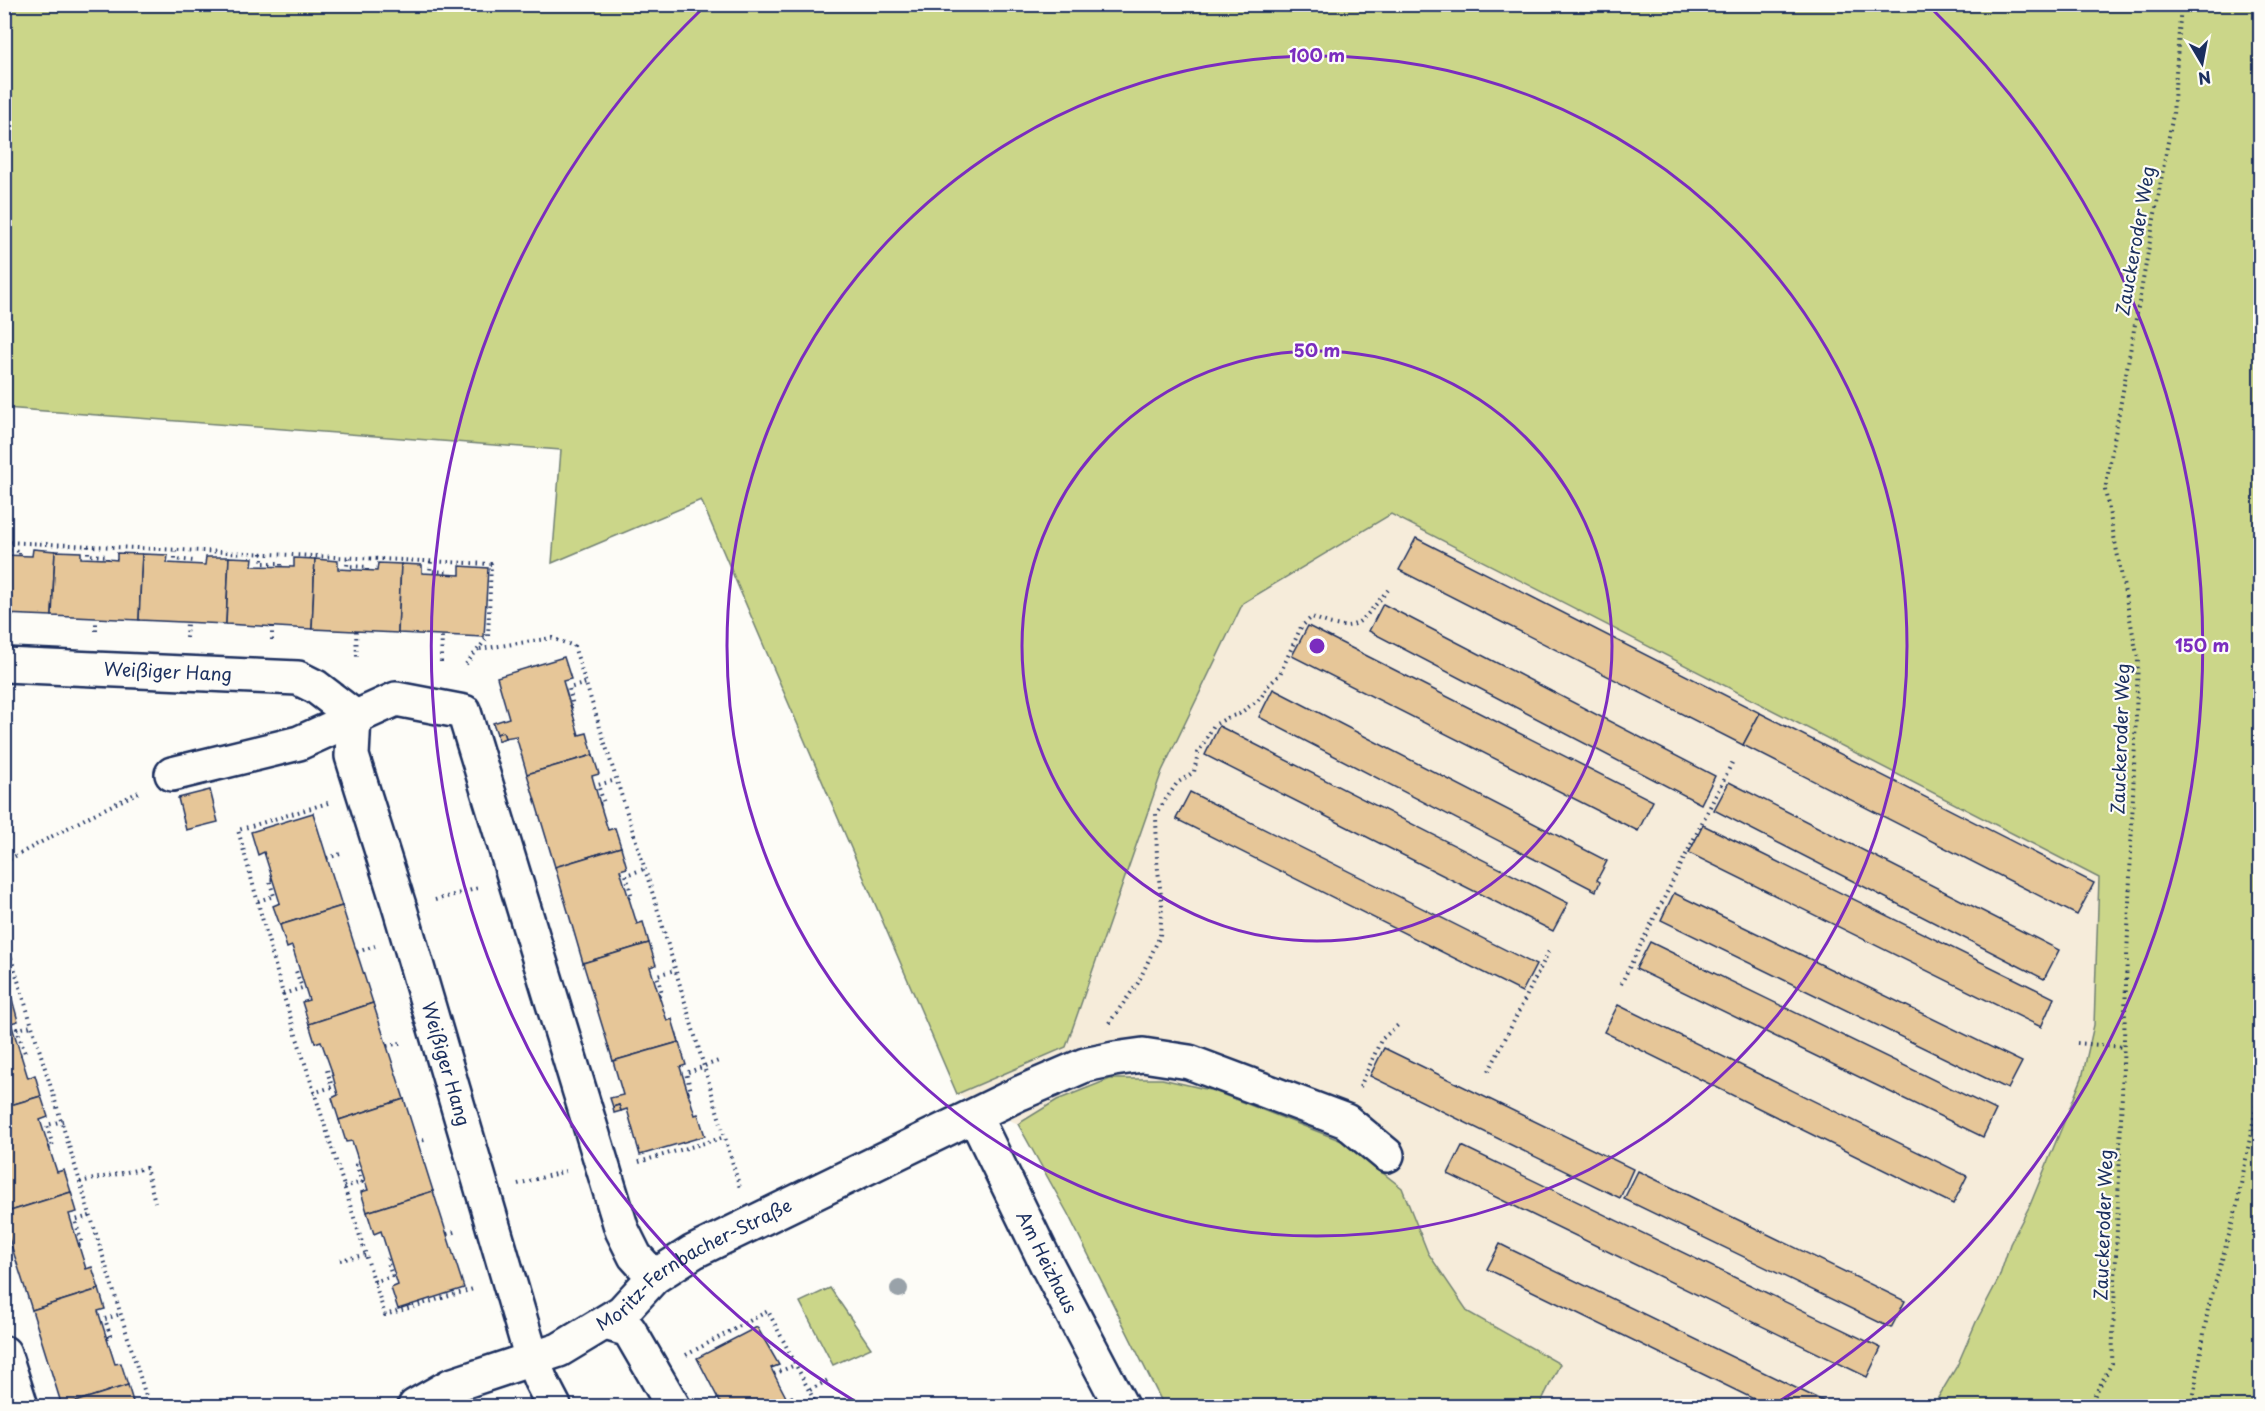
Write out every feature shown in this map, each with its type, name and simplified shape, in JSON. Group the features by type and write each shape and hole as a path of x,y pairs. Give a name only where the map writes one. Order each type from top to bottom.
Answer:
{"street":[{"name":"Weißiger Hang","path":"4,665 298,678 316,687 354,716 352,756 400,909 532,1359 554,1407"},
{"path":"172,774 299,743 354,716 396,699 464,712 622,1230 635,1256 654,1277"},
{"name":"Moritz-Fernbacher-Straße","path":"415,1407 450,1386 559,1350 622,1312 654,1277 693,1252 1084,1065 1143,1055 1189,1062 1346,1121 1387,1155"},
{"name":"Am Heizhaus","path":"975,1117 1047,1265 1121,1407"},
{"path":"605,1323 629,1330 673,1407"},
{"path":"4,1353 21,1407"}],"path":[{"name":"Zauckeroder Weg","path":"2090,1407 2112,1363 2138,660 2105,490 2173,114 2181,4"},
{"path":"4,542 491,564 488,637 466,664"},
{"path":"88,546 88,555 107,556 107,559"},
{"path":"4,550 20,551 20,555"},
{"path":"175,551 175,559 194,561 194,564"},
{"path":"262,553 262,563 281,563 281,567"},
{"path":"348,558 347,566 367,567 367,571"},
{"path":"431,562 430,571 449,572 449,574"},
{"path":"1106,1025 1138,983 1160,936 1162,905 1157,861 1156,814 1177,783 1194,772 1198,753 1215,725 1239,714 1261,698 1267,687 1280,674 1301,627 1312,617 1329,624 1351,627 1361,621 1388,590"},
{"path":"356,631 357,657"},
{"path":"441,662 442,635"},
{"path":"480,649 552,638 574,646 675,970 740,1190"},
{"path":"571,707 573,706 569,688 587,683"},
{"path":"1621,984 1733,761"},
{"path":"600,804 604,803 598,785 616,780"},
{"path":"4,862 92,814 140,791"},
{"path":"338,801 238,830 283,994 385,1315 482,1287"},
{"path":"628,897 632,897 626,875 644,869"},
{"path":"258,901 274,896 269,879 272,879"},
{"path":"442,898 466,891"},
{"path":"4,935 149,1407"},
{"path":"1490,1071 1550,949"},
{"path":"283,994 302,988 296,971 299,970"},
{"path":"659,994 662,993 657,975 675,970"},
{"path":"1356,1094 1381,1040 1398,1025"},
{"path":"21,1054 25,1053 17,1029 32,1026"},
{"path":"2077,1043 2124,1047"},
{"path":"688,1092 691,1091 686,1073 721,1060"},
{"path":"313,1093 332,1087 327,1070 330,1069"},
{"path":"2192,1407 2208,1309 2236,1210 2260,1087"},
{"path":"49,1148 53,1147 47,1125 63,1121"},
{"path":"630,1164 725,1137"},
{"path":"344,1187 362,1182 356,1165 359,1164"},
{"path":"80,1182 146,1168 156,1202"},
{"path":"526,1181 551,1176"},
{"path":"79,1245 82,1244 75,1220 90,1216"},
{"path":"340,1260 365,1255"},
{"path":"374,1282 392,1276 387,1260 389,1257"},
{"path":"4,1263 16,1259"},
{"path":"680,1359 768,1311 818,1407"},
{"path":"107,1338 111,1338 105,1319 122,1314"},
{"path":"774,1374 795,1365"},
{"path":"810,1390 828,1380"}],"shaded area":[{"path":"1391,513 2099,878 2094,1025 2082,1078 2030,1205 2010,1244 1999,1278 1976,1322 1957,1366 1933,1406 1645,1406 1632,1400 1628,1406 1539,1406 1560,1364 1468,1312 1428,1253 1402,1188 1057,1100 1018,1124 957,1094 1066,1047 1162,771 1243,603"}],"green space":[{"path":"4,5 2260,5 2260,1406 1933,1406 1957,1366 1976,1322 1999,1278 2010,1244 2030,1205 2082,1078 2094,1025 2099,878 1391,514 1243,603 1162,771 1066,1047 957,1094 701,500 552,563 561,450 5,408"},
{"path":"1110,1079 1162,1079 1214,1091 1342,1141 1402,1188 1428,1253 1468,1312 1560,1364 1539,1406 1166,1406 1068,1214 1018,1124 1057,1100"},
{"path":"830,1288 871,1348 833,1365 800,1302"}],"building":[{"path":"1416,538 1760,713 1743,745 1399,570"},
{"path":"33,549 55,551 52,616 4,614 4,555 32,556"},
{"path":"55,551 81,552 81,558 117,560 117,553 142,554 139,620 52,616"},
{"path":"142,554 168,555 167,563 205,565 206,557 229,557 226,624 139,620"},
{"path":"229,557 253,558 252,566 294,567 294,558 315,559 312,629 226,624"},
{"path":"315,559 338,561 338,569 377,571 378,563 401,564 398,633 312,629"},
{"path":"401,564 422,565 422,573 460,575 460,566 488,568 484,637 398,633"},
{"path":"1383,604 1715,776 1701,804 1369,631"},
{"path":"1308,626 1653,801 1638,831 1292,656"},
{"path":"564,657 571,679 563,681 579,735 587,733 593,755 527,774 516,736 505,738 503,732 497,734 493,723 509,718 497,677"},
{"path":"1273,689 1607,861 1597,880 1600,882 1596,891 1259,717"},
{"path":"1760,713 2094,883 2077,915 1743,745"},
{"path":"1219,726 1568,903 1553,931 1205,755"},
{"path":"503,732 505,738 498,741 497,734"},
{"path":"593,755 599,774 592,776 600,804 608,830 615,828 621,847 555,867 527,774"},
{"path":"1729,782 2059,950 2044,979 1714,810"},
{"path":"210,790 218,822 186,830 178,798"},
{"path":"1190,792 1536,965 1522,992 1176,819"},
{"path":"313,813 342,906 280,925 273,906 280,903 264,852 258,855 251,832"},
{"path":"1703,825 2054,998 2041,1027 1689,853"},
{"path":"621,847 627,868 620,870 637,924 643,922 649,943 583,963 555,867"},
{"path":"1674,893 2022,1062 2008,1089 1661,920"},
{"path":"342,906 373,1003 309,1024 302,1002 309,1000 292,946 287,948 280,925"},
{"path":"1650,942 1996,1110 1983,1137 1636,969"},
{"path":"649,943 656,965 650,967 667,1021 672,1019 679,1042 613,1061 583,963"},
{"path":"4,980 12,999 4,1002"},
{"path":"12,999 18,1021 11,1023 28,1078 35,1075 41,1096 4,1107 4,1002"},
{"path":"373,1003 404,1099 339,1120 332,1098 338,1095 331,1069 321,1041 315,1043 309,1024"},
{"path":"1618,1005 1967,1176 1953,1204 1604,1032"},
{"path":"679,1042 686,1065 680,1067 695,1115 698,1114 705,1136 640,1155 627,1109 621,1111 619,1105 613,1107 610,1098 623,1095 613,1061"},
{"path":"1384,1048 1633,1169 1620,1198 1370,1076"},
{"path":"41,1096 48,1117 40,1120 57,1172 64,1170 71,1192 4,1213 4,1107"},
{"path":"404,1099 433,1191 367,1212 361,1192 368,1190 352,1141 346,1142 339,1120"},
{"path":"619,1105 621,1111 614,1113 613,1107"},
{"path":"1462,1146 1881,1348 1867,1377 1448,1174"},
{"path":"1638,1171 1905,1301 1891,1328 1624,1199"},
{"path":"433,1191 464,1288 398,1309 391,1288 398,1285 381,1231 374,1234 367,1212"},
{"path":"71,1192 77,1212 69,1214 86,1269 92,1267 99,1289 32,1310 4,1223 4,1213"},
{"path":"1500,1244 1833,1406 1768,1406 1487,1269"},
{"path":"99,1289 105,1309 98,1311 115,1364 121,1363 128,1385 62,1406 32,1310"},
{"path":"757,1327 779,1365 771,1368 774,1374 787,1399 792,1396 798,1406 722,1406 697,1358"},
{"path":"128,1385 134,1405 62,1406"}]}
